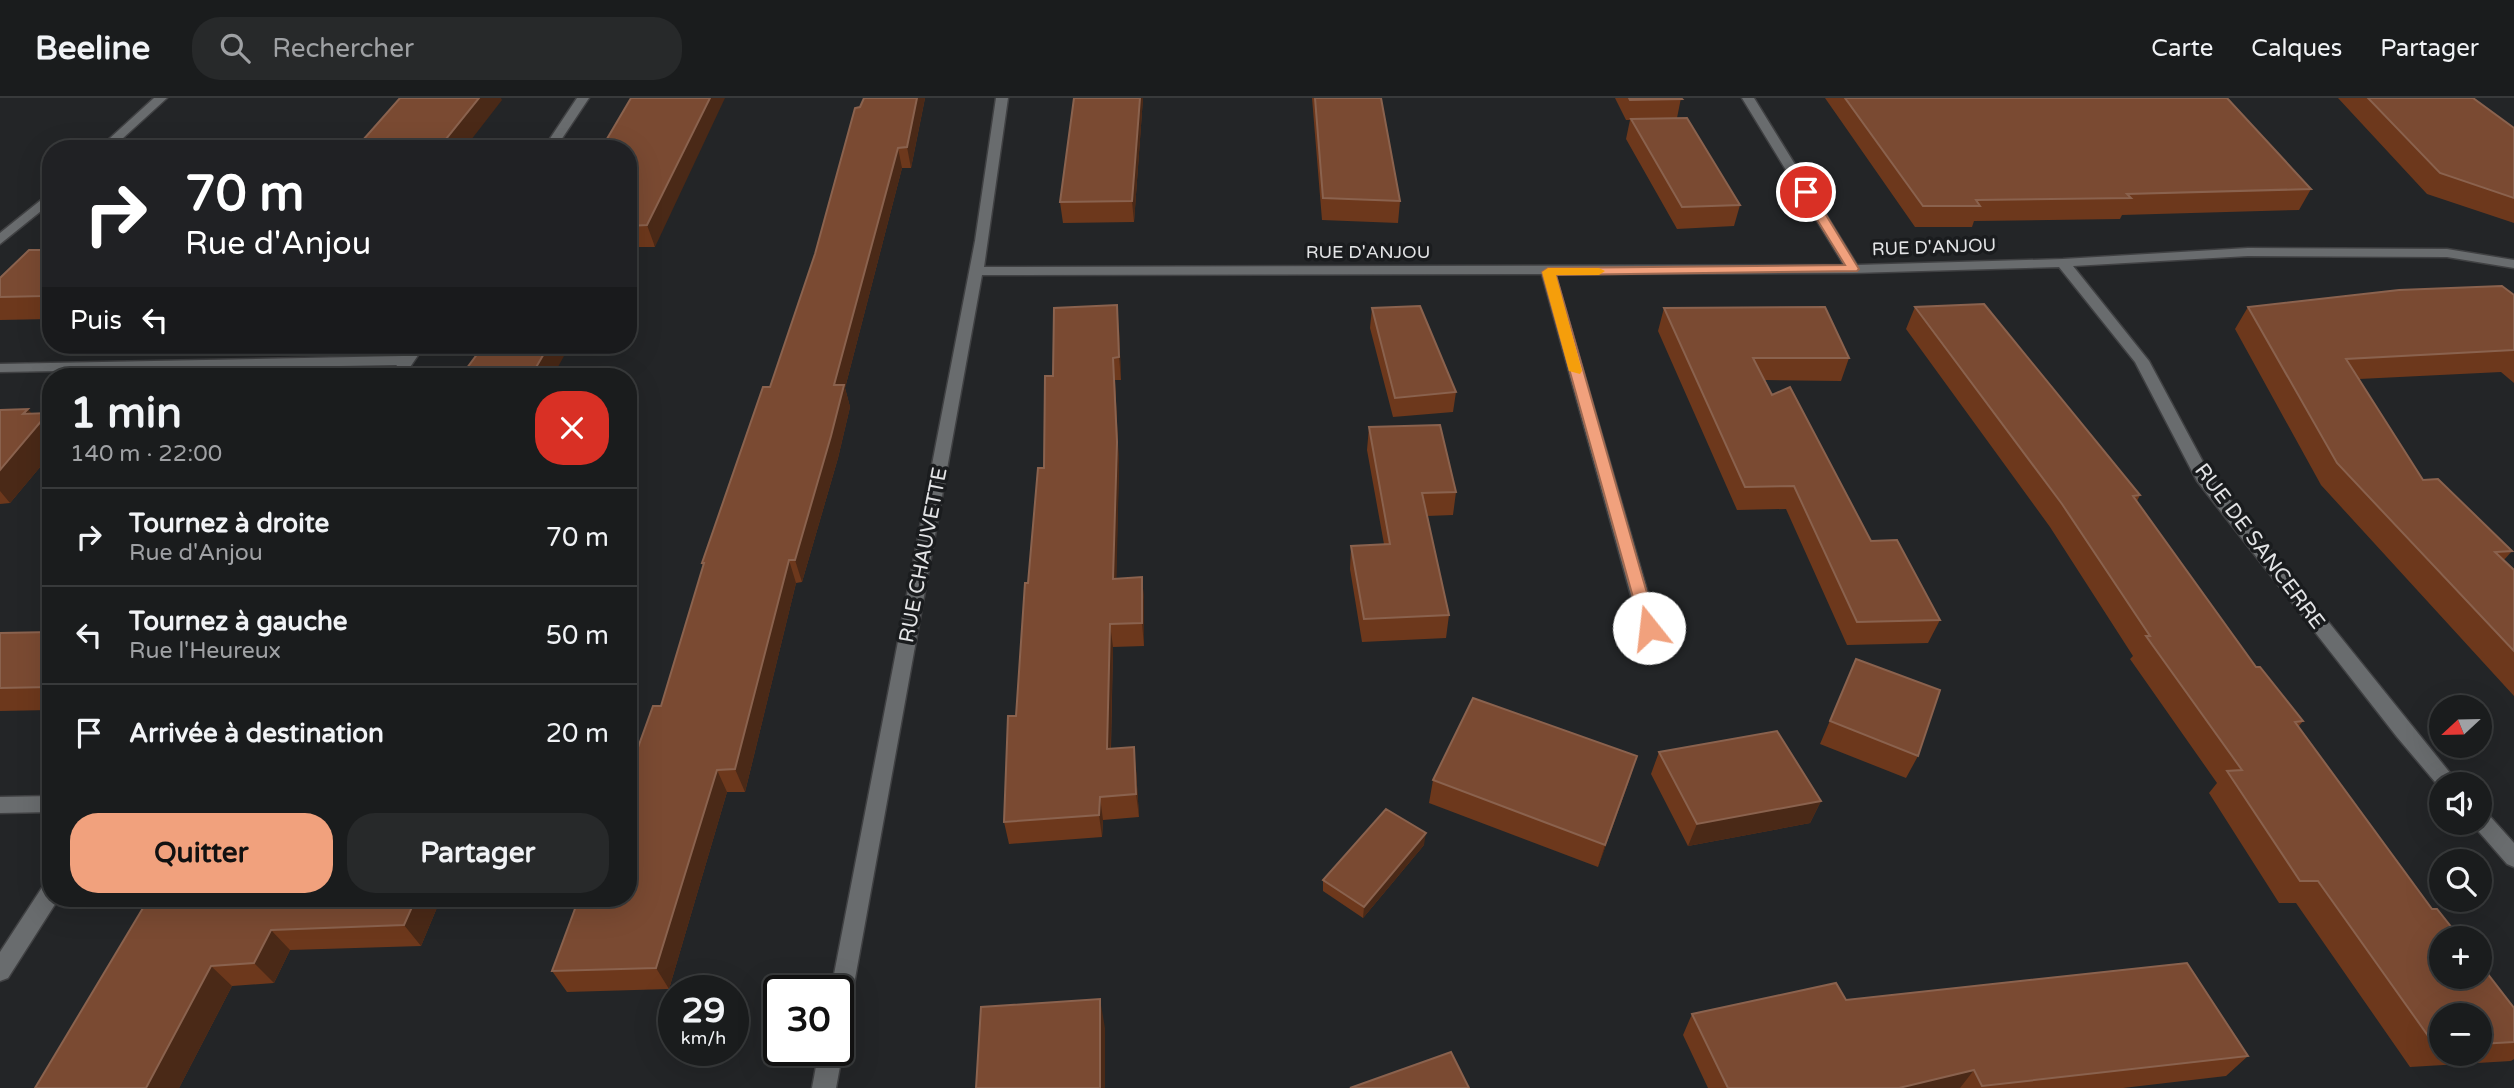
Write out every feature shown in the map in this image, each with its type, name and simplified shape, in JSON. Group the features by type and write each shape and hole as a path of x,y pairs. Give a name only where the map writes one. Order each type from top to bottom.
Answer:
{"street":[{"path":"114,140 162,98"},
{"path":"555,140 583,98"},
{"name":"RUE CHAUVETTE","path":"845,975 976,271 1002,98"},
{"path":"1748,98 1853,269"},
{"path":"0,240 42,204"},
{"name":"RUE D'ANJOU","path":"976,271 1548,272 1853,269 2063,263 2261,252 2448,253 2514,264"},
{"name":"RUE DE SANCERRE","path":"2063,263 2142,361 2203,477 2439,772"},
{"path":"1548,272 1649,628"},
{"path":"402,368 412,354"},
{"path":"0,368 408,360"},
{"path":"0,805 42,804"},
{"path":"2492,833 2514,859"},
{"path":"0,971 42,906"},
{"path":"824,1088 828,1066"}],"building":[{"path":"400,98 479,98 445,140 363,140"},
{"path":"631,98 710,98 647,225 637,226 637,140 606,140"},
{"path":"864,98 917,98 907,147 898,148 834,385 844,385 831,436 795,560 789,560 735,769 717,770 656,968 552,971 576,907 637,907 637,750 653,706 661,706 702,563 763,387 770,387 815,254 855,108 860,107"},
{"path":"1074,98 1140,98 1132,201 1060,202"},
{"path":"1315,98 1381,98 1400,201 1323,198"},
{"path":"1629,98 1681,98 1682,99 1630,100"},
{"path":"1845,98 2227,98 2311,189 2127,194 2131,198 1976,200 1980,206 1923,206"},
{"path":"2368,98 2473,98 2514,128 2514,198 2440,173"},
{"path":"1687,118 1740,205 1682,207 1631,119"},
{"path":"29,250 42,250 42,296 0,297 0,278"},
{"path":"2502,286 2514,295 2514,350 2346,359 2423,480 2438,479 2512,551 2495,552 2514,570 2514,651 2337,463 2248,307 2399,290"},
{"path":"1984,304 2140,495 2133,496 2256,667 2260,667 2303,721 2295,722 2429,905 2429,912 2439,912 2450,926 2429,926 2429,989 2492,989 2492,980 2514,1008 2514,1042 2492,1043 2492,1003 2429,1003 2429,1037 2318,881 2300,881 2227,771 2242,770 2146,636 2150,636 2062,504 1915,307"},
{"path":"1117,305 1119,357 1113,358 1117,442 1113,579 1142,577 1142,623 1110,624 1107,749 1134,747 1136,794 1100,797 1099,815 1004,822 1008,716 1016,716 1025,583 1028,583 1038,468 1044,468 1045,376 1053,376 1054,308"},
{"path":"1420,306 1456,392 1395,398 1372,308"},
{"path":"1825,307 1849,358 1753,358 1772,395 1790,387 1871,541 1897,540 1940,620 1857,622 1794,486 1745,487 1664,308"},
{"path":"477,354 544,354 536,368 467,368"},
{"path":"28,409 23,414 42,413 42,420 0,470 0,410"},
{"path":"1440,425 1456,492 1422,493 1449,615 1364,619 1351,546 1390,544 1369,427"},
{"path":"42,632 42,687 0,688 0,633"},
{"path":"1856,659 1940,690 1918,756 1830,721"},
{"path":"1473,698 1637,756 1605,845 1433,780"},
{"path":"1777,731 1821,801 1697,824 1659,752"},
{"path":"1386,809 1426,833 1364,907 1323,880"},
{"path":"144,907 412,907 404,925 271,930 254,963 211,966 146,1088 35,1088"},
{"path":"2187,963 2248,1056 1982,1086 1974,1070 1899,1088 1728,1088 1692,1014 1836,983 1846,1000"},
{"path":"1100,999 1100,1088 976,1088 981,1007"},
{"path":"1451,1052 1469,1088 1350,1088"}],"slow traffic":[{"path":"1576,371 1548,272 1599,271"}],"route":[{"path":"1649,628 1548,272 1853,269 1806,192"}]}
